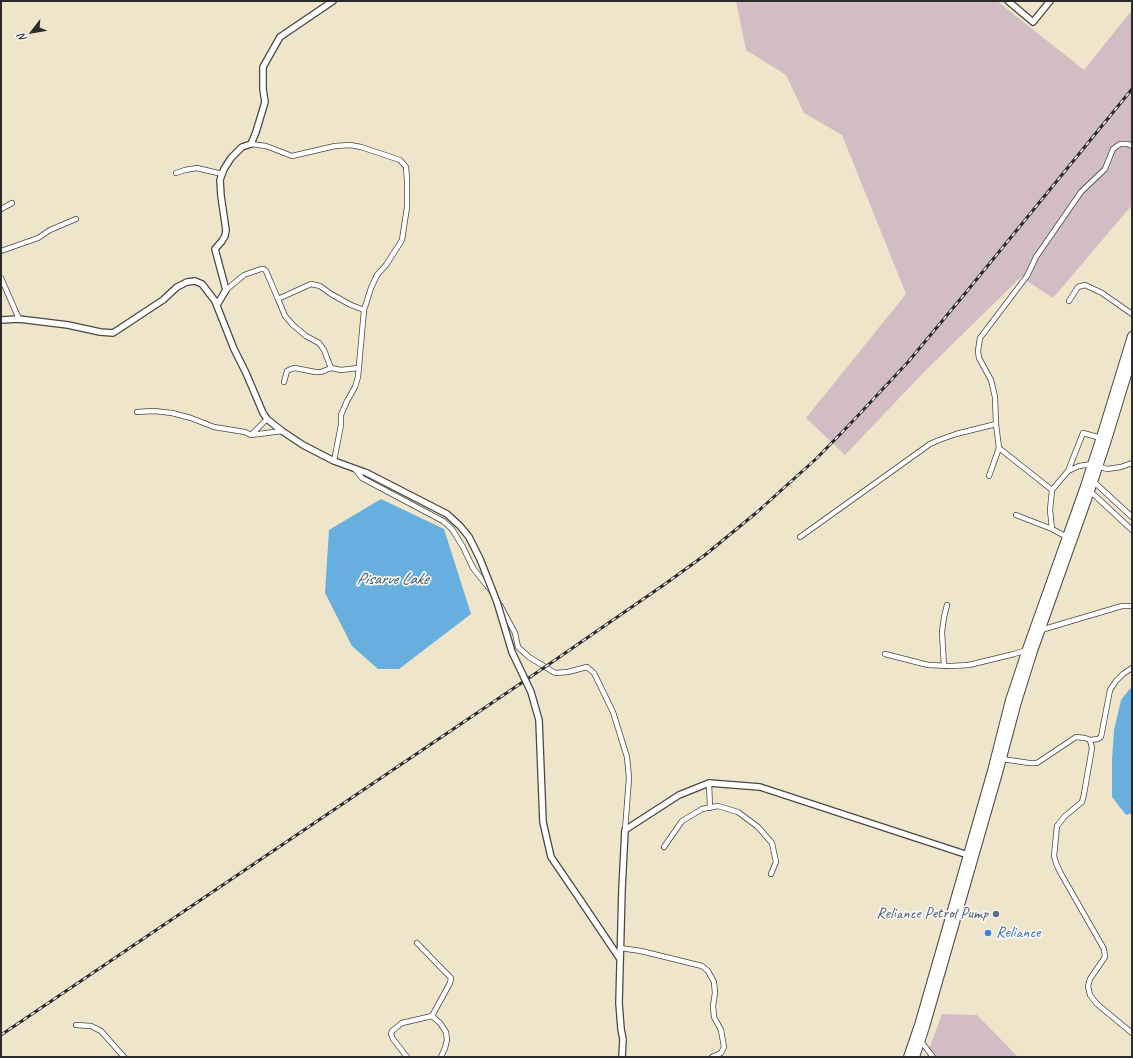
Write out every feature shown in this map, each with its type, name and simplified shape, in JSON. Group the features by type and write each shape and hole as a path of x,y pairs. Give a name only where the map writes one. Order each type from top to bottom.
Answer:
{"highway":[{"path":"915,1057 1002,759 1030,650 1040,630 1067,537 1130,374 1132,336"},
{"path":"908,1057 919,1026 992,771 1010,700 1090,492 1101,438 1130,358"}],"street":[{"path":"251,144 263,113 265,102 263,89 263,67 280,37 333,1"},
{"path":"1008,1 1033,22 1050,1"},
{"path":"226,290 215,249 222,242 226,230 220,180 231,158 242,148 251,144 266,146 292,156 335,146 350,145 390,156 403,162 406,167 407,207 402,240 377,275 364,310 358,377 355,387 341,415 341,425 334,461"},
{"path":"989,476 999,448 995,397 992,380 980,358 978,351 980,338 1027,276 1036,258 1080,192 1105,169 1114,149 1120,144 1128,144 1132,146"},
{"path":"176,173 197,168 222,174"},
{"path":"1,209 12,203"},
{"path":"1,251 38,238 50,230 76,219"},
{"path":"217,305 226,290 244,275 264,269 285,316 306,336 319,343 324,350 331,368"},
{"path":"1,278 19,319"},
{"path":"1,320 19,319 68,325 100,332 113,333 163,300 178,287 195,280 202,284 217,305 234,349 267,419 303,445 334,461 367,473 447,514 460,526 469,537 480,559 497,602 512,652 531,692 539,720 543,822 551,857 620,959"},
{"path":"278,299 311,284 320,286 351,305 364,310"},
{"path":"1069,301 1078,287 1085,285 1102,293 1132,314"},
{"path":"284,382 287,371 295,368 321,372 331,368 341,370 358,368"},
{"path":"137,412 172,412 214,427 245,432 251,435 282,431"},
{"path":"251,435 267,419"},
{"path":"800,537 930,444 956,434 996,424"},
{"path":"1052,528 1050,510 1052,490 1068,471 1083,433 1101,438"},
{"path":"999,448 1052,490"},
{"path":"1068,471 1078,466 1095,465 1107,469 1121,467 1132,463"},
{"path":"354,468 362,478 443,521 452,529 473,568 493,593 515,632 518,647 529,657 555,673 568,672 587,667 594,673 613,712 627,757 629,778 625,830 620,948 619,1003 620,1029 623,1039 622,1057"},
{"path":"1093,481 1132,518"},
{"path":"1090,492 1132,530"},
{"path":"1016,515 1052,528 1067,537"},
{"path":"944,666 942,632 947,605"},
{"path":"1040,630 1122,606 1132,606"},
{"path":"885,654 928,665 944,666 969,665 1030,650"},
{"path":"1002,759 1037,763 1076,737 1090,740 1101,737 1110,690 1116,681 1132,668"},
{"path":"1090,740 1092,748 1082,802 1065,816 1057,826 1054,856 1060,872 1104,949 1105,957 1090,979 1088,986 1090,995 1097,1004 1132,1033"},
{"path":"625,830 679,795 709,783 760,787 968,855"},
{"path":"709,783 710,808"},
{"path":"664,847 682,821 702,809 718,806 738,812 758,827 772,843 776,862 771,874"},
{"path":"407,1057 391,1034 392,1031 402,1023 432,1016 450,983 451,978 417,943"},
{"path":"620,948 641,951 702,966 708,971 714,982 715,993 712,1006 714,1017 721,1030 724,1047 721,1053 712,1057"},
{"path":"432,1016 440,1023 446,1032 448,1040 441,1057"},
{"path":"76,1025 91,1026 101,1030 124,1057"},
{"path":"920,1041 933,1057"}],"shaded area":[{"path":"736,1 997,1 1084,70 1132,10 1132,205 1053,298 1021,277 924,372 845,455 806,418 906,294 842,135 804,113 786,75 746,50"},
{"path":"942,1014 977,1015 1018,1057 926,1057"}],"water":[{"name":"Pisarve Lake","path":"381,499 444,529 471,614 399,669 378,669 352,646 325,593 329,530"},
{"path":"1132,686 1132,813 1126,815 1112,797 1112,760 1114,730 1121,700"}],"railway":[{"path":"1,1035 545,667 705,555 756,513 817,458 908,362 1132,89"}],"place":[{"name":"Reliance Petrol Pump","path":"996,914"},
{"name":"Reliance","path":"988,933"}]}
